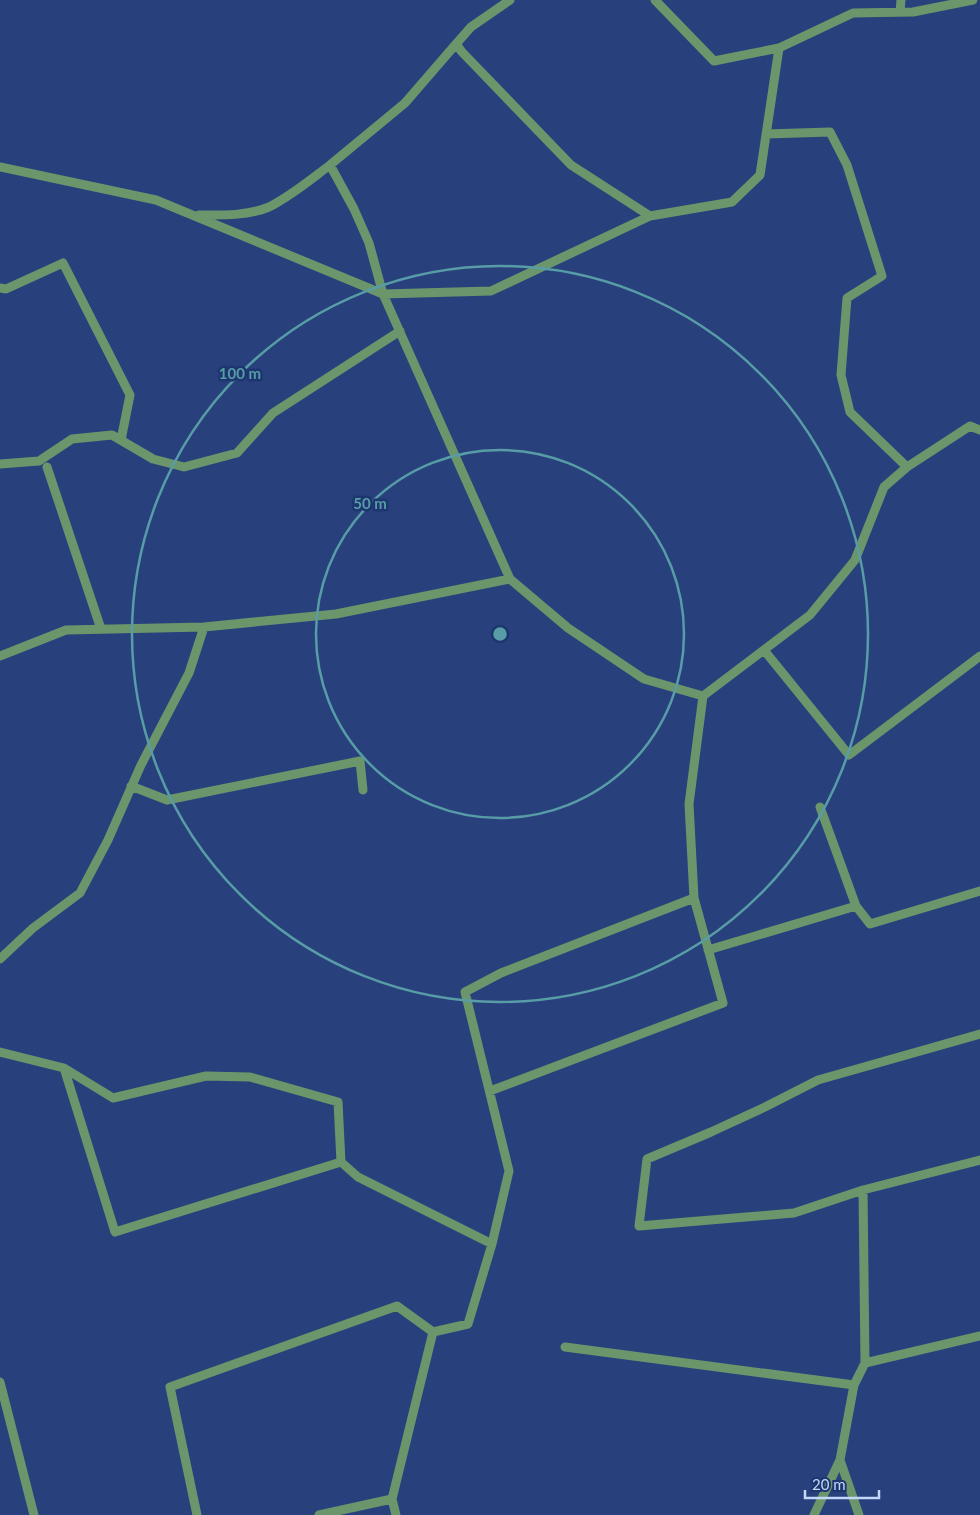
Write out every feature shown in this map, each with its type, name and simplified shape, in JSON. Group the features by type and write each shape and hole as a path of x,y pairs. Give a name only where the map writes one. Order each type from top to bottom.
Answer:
{"street":[{"path":"194,215 237,214 267,208 292,193 330,165 405,104 471,27 510,0"},
{"path":"655,0 714,61 779,48 853,13 913,12 973,0"},
{"path":"900,12 901,0"},
{"path":"456,44 572,165 650,216"},
{"path":"0,167 156,200 383,294 491,291 650,216 732,202 760,175 779,48"},
{"path":"766,134 830,132 848,165 882,276 847,298 841,375 850,412 908,467"},
{"path":"330,165 354,209 369,243 383,294 510,579 568,628 644,679 703,696"},
{"path":"0,288 6,289 63,263 130,395 121,440"},
{"path":"0,464 39,461 72,439 112,435 153,459 184,468 237,453 273,413 400,331"},
{"path":"490,1091 723,1003 694,898 689,804 703,696 810,615 855,560 884,487 908,467 970,426 980,430"},
{"path":"47,467 101,629"},
{"path":"0,656 66,630 204,627 336,614 510,579"},
{"path":"0,959 33,928 80,893 108,840 140,765 189,673 204,627"},
{"path":"764,650 849,755 980,656"},
{"path":"131,786 167,800 360,761 362,790"},
{"path":"820,807 856,906 870,924 980,892"},
{"path":"197,1515 170,1387 397,1306 433,1332 468,1324 492,1244 509,1171 465,992 501,973 694,898"},
{"path":"708,950 856,906"},
{"path":"0,953 9,950"},
{"path":"980,1034 818,1080 765,1108 647,1159 639,1226 794,1213 863,1190 980,1160"},
{"path":"0,1052 64,1068 113,1098 206,1076 250,1078 338,1102 340,1162 358,1177 492,1244"},
{"path":"64,1068 115,1232 340,1162"},
{"path":"814,1515 840,1460 854,1385 865,1363 863,1190"},
{"path":"396,1515 392,1499 433,1332"},
{"path":"865,1363 980,1336"},
{"path":"565,1347 854,1385"},
{"path":"0,1382 34,1515"},
{"path":"840,1460 859,1515"},
{"path":"319,1515 392,1499"}]}
